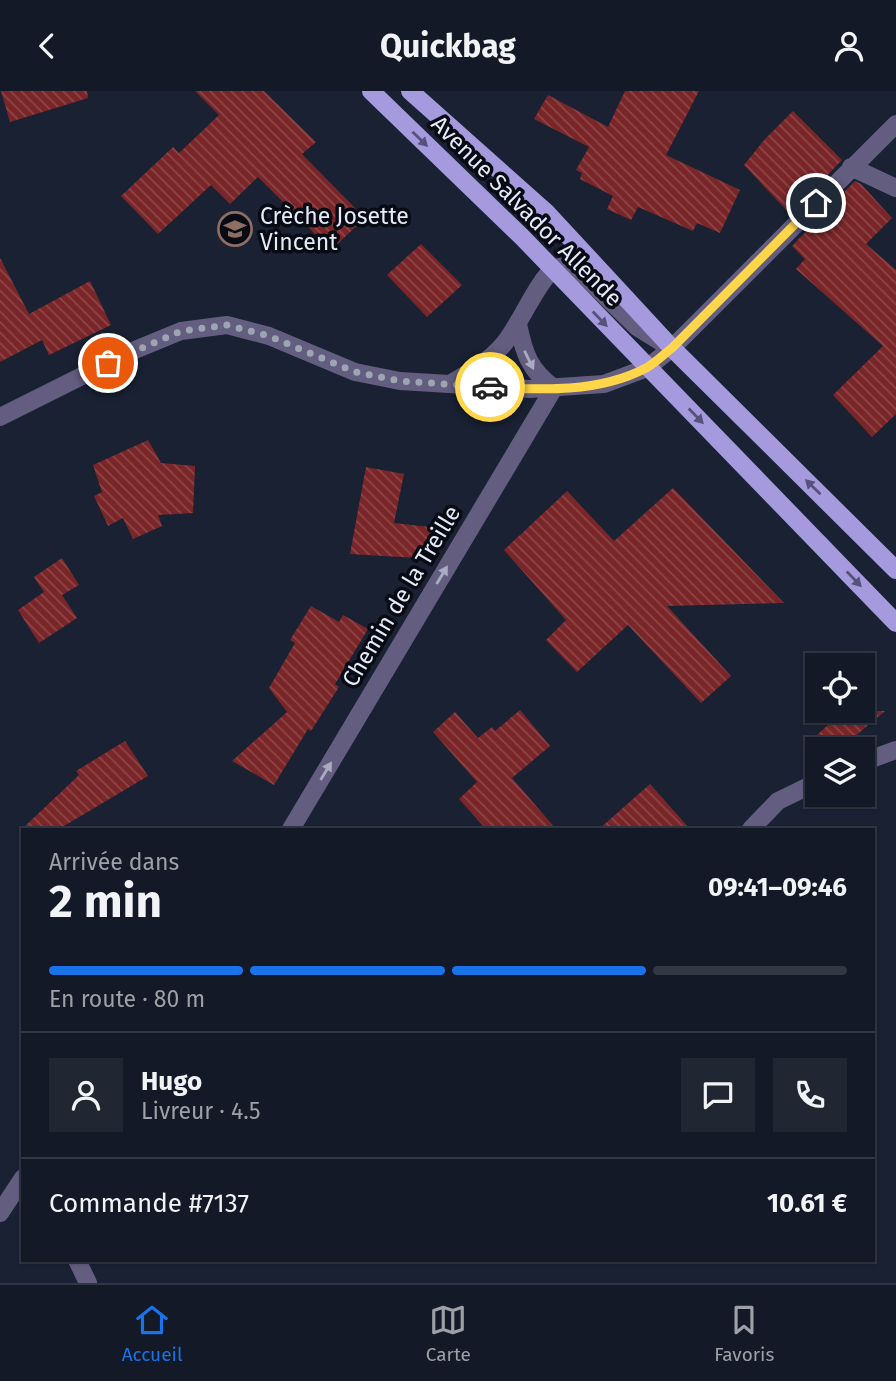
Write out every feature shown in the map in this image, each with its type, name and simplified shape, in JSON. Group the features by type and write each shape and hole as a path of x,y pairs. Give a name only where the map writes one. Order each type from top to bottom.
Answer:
{"main road":[{"name":"Avenue Salvador Allende","path":"371,91 553,269 896,623"},
{"name":"Avenue Salvador Allende","path":"410,91 547,213 672,348 896,570"}],"street":[{"path":"0,417 130,352 181,331 227,325 269,336 355,372 400,381 529,389 604,384 647,368 672,348 896,124"},
{"path":"851,167 896,188"},
{"path":"450,384 482,365 503,346 553,269 575,267 637,327 672,348"},
{"path":"518,324 531,366 540,378 554,388"},
{"name":"Chemin de la Treille","path":"292,828 554,388"},
{"path":"875,758 896,750"},
{"path":"752,828 778,801 805,788"},
{"path":"0,1213 21,1181"},
{"path":"78,1262 88,1283"}],"building":[{"path":"1,91 87,91 88,98 10,122"},
{"path":"195,91 264,91 316,142 302,154 365,218 331,250 258,177 230,204 211,185 158,234 121,196 173,147 179,153 219,115"},
{"path":"625,91 699,91 666,155 740,190 720,233 697,223 693,231 638,207 631,220 607,209 613,196 580,179 582,173 576,170 589,147 534,119 548,95 608,127"},
{"path":"793,111 842,160 790,214 744,165"},
{"path":"855,181 861,184 892,218 866,244 896,270 896,414 872,437 833,395 883,346 796,269 805,259 792,246"},
{"path":"421,244 462,285 427,317 387,275"},
{"path":"0,258 29,314 90,281 111,325 49,355 42,340 0,362"},
{"path":"148,440 161,463 195,466 193,513 158,515 162,526 133,539 123,518 108,526 94,496 102,492 93,465"},
{"path":"366,467 404,474 394,523 438,528 434,559 350,554"},
{"path":"673,488 784,603 667,606 731,676 701,703 628,625 577,672 546,640 566,620 504,550 567,491 614,541"},
{"path":"62,558 79,585 62,595 77,618 39,643 18,610 44,592 34,577"},
{"path":"311,606 339,622 343,615 368,629 335,684 339,687 311,731 308,729 274,785 232,761 287,712 269,688 295,643 290,640"},
{"path":"520,710 550,746 512,778 555,828 485,828 459,799 477,782 433,732 455,712 478,738 492,727 495,731"},
{"path":"875,711 885,711 875,719"},
{"path":"830,723 871,723 854,737 815,737"},
{"path":"125,741 148,776 61,828 23,828 79,775 76,771"},
{"path":"650,784 689,828 600,828"}],"way so far":[{"path":"108,363 181,331 227,325 269,336 355,372 400,381 490,387"}],"place":[{"name":"Crèche Josette Vincent","path":"235,229"}],"route":[{"path":"490,387 529,389 604,384 647,368 672,348 816,203"}]}
